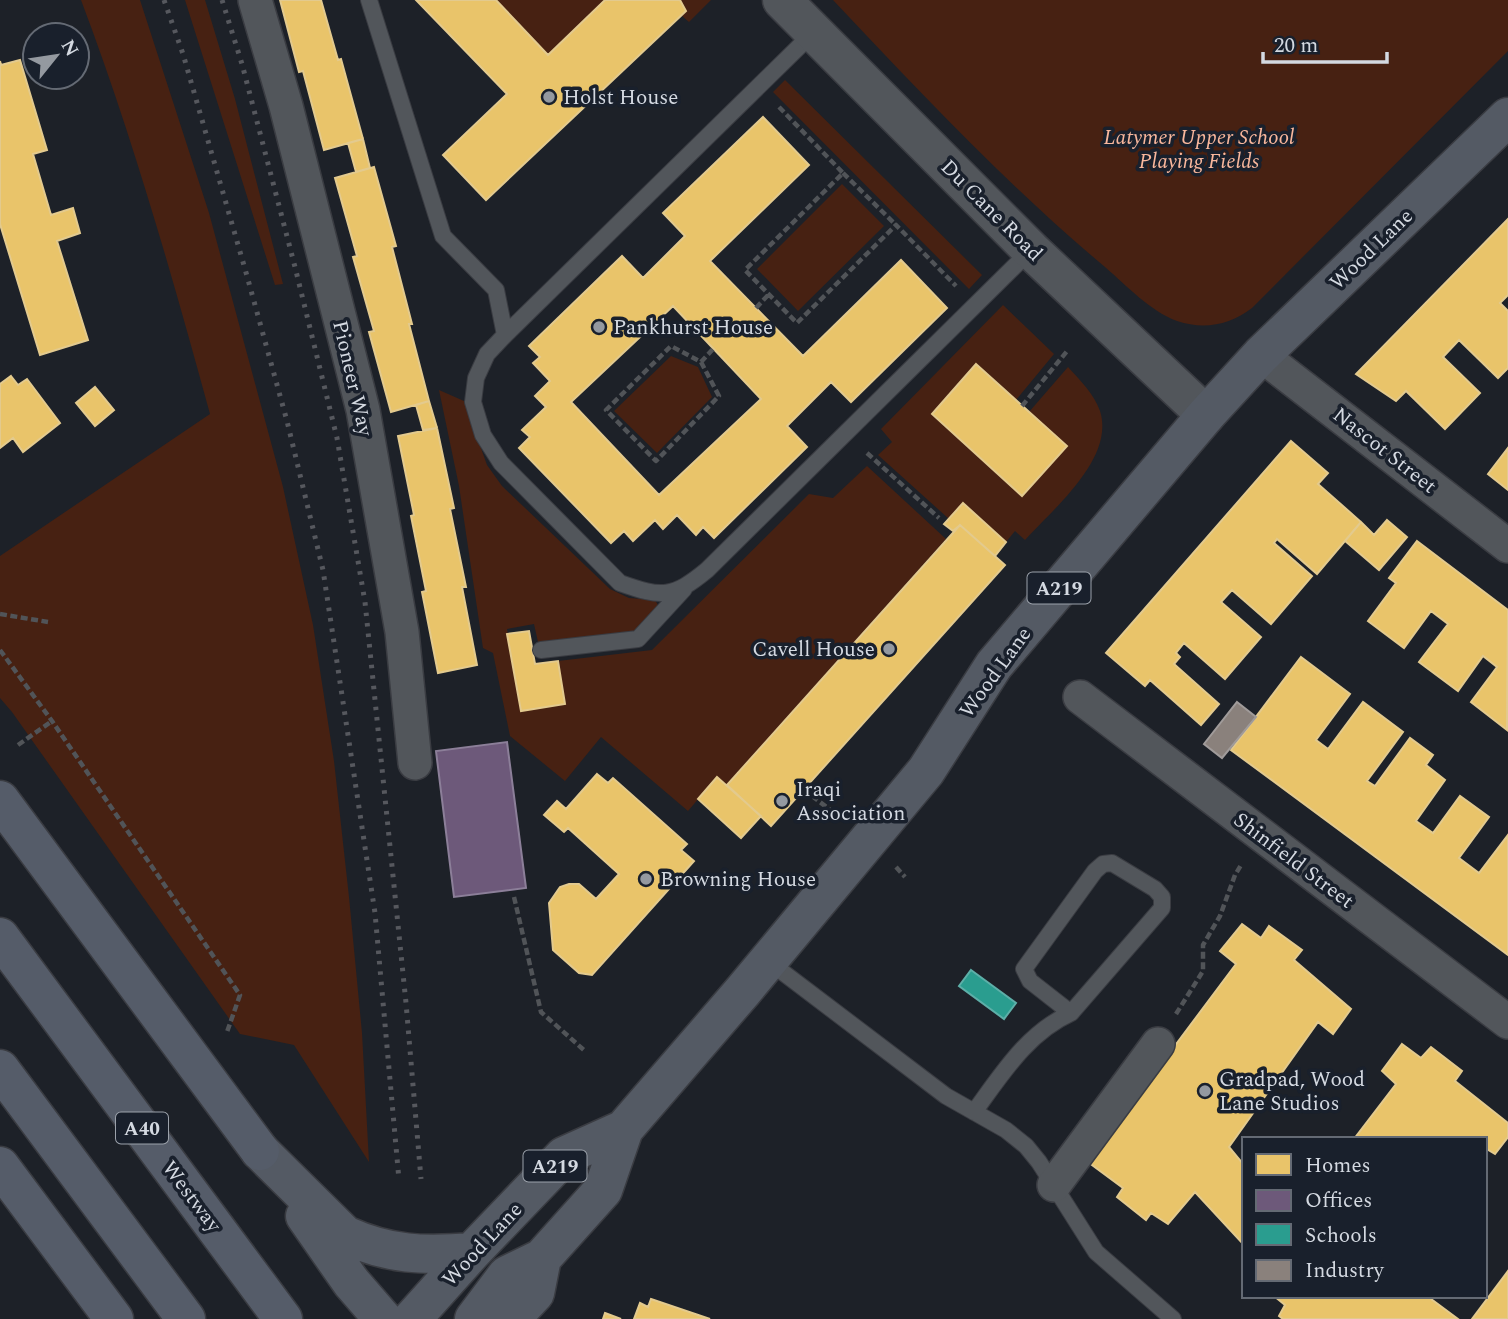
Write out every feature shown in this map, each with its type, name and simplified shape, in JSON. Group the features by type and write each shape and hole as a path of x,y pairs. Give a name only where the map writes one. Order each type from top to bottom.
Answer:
{"highway":[{"path":"0,800 260,1151"},
{"name":"Westway","path":"0,937 283,1319"},
{"path":"0,1069 186,1319"},
{"path":"0,1166 114,1319"}],"main road":[{"name":"Wood Lane","path":"474,1319 507,1275 542,1258 603,1190 624,1129 926,771 994,665 1206,415 1261,355 1508,117"},
{"name":"Wood Lane","path":"412,1319 564,1156 624,1129"},
{"path":"260,1151 345,1235 411,1255 472,1252"},
{"path":"260,1151 346,1274 383,1319"},
{"path":"511,1319 535,1293 542,1258"}],"street":[{"name":"Pioneer Way","path":"255,0 286,106 363,410 402,632 415,763"},
{"name":"Du Cane Road","path":"782,0 1031,250 1206,415"},
{"name":"Nascot Street","path":"1261,355 1508,546"},
{"name":"Shinfield Street","path":"1080,697 1508,1022"},
{"path":"1054,1185 1158,1044"}],"lane":[{"path":"369,0 443,236 496,290 505,335"},
{"path":"686,587 668,594 645,592 620,583 501,463 483,435 473,402 476,379 487,354 505,335 814,32"},
{"path":"541,650 638,639 686,587 707,570 1031,250"},
{"path":"974,1112 1013,1057 1056,1020 1072,1013 1162,908 1161,897 1155,889 1112,863 1103,864 1095,871 1024,969 1030,981 1072,1013"},
{"path":"768,961 946,1096 1006,1130 1026,1146 1096,1252 1172,1319"}],"path":[{"path":"758,86 976,305"},
{"path":"844,173 745,270 797,323 896,225"},
{"path":"756,308 769,294"},
{"path":"671,346 701,362 719,396 656,461 606,410 671,346"},
{"path":"701,362 713,349"},
{"path":"1022,406 1068,350"},
{"path":"846,434 939,518"},
{"path":"0,614 48,622"},
{"path":"0,650 52,721 240,995 227,1032"},
{"path":"18,745 52,721"},
{"path":"812,796 837,816"},
{"path":"1158,1044 1203,971 1203,945 1220,916 1235,875 1262,835"},
{"path":"514,897 541,1012 585,1051"}],"green space":[{"path":"81,0 140,0 209,213 283,487 313,625 334,761 362,1033 369,1162 294,1045 240,1034 0,698 0,556 210,414 150,206 91,28 91,21 88,21"},
{"path":"185,0 205,0 235,99 283,284 275,285"},
{"path":"496,0 605,0 548,55"},
{"path":"680,0 711,0 689,22 682,16 686,11"},
{"name":"Latymer Upper School Playing Fields","path":"833,0 1508,0 1508,51 1252,308 1226,322 1197,325 1177,321 1157,311 1069,236 965,138"},
{"path":"785,80 982,275 969,289 773,92"},
{"path":"842,184 884,226 798,311 757,269"},
{"path":"1003,305 1054,354 1016,400 976,364 932,414 1022,496 1067,446 1029,412 1068,367 1094,399 1100,411 1102,429 1099,446 1091,464 1065,498 1025,540 1015,531 1006,542 963,503 949,519 878,455 892,442 881,429"},
{"path":"671,356 698,367 712,397 657,453 614,411"},
{"path":"439,390 464,401 487,465 502,486 610,589 629,598 655,600 659,607 636,631 538,642 534,624 507,629 521,711 565,704 558,661 652,650 809,494 833,498 867,466 946,539 727,785 717,777 688,811 601,737 565,781 510,736 493,653 483,648 459,486"}],"building: Homes":[{"path":"280,0 321,0 363,139 324,150"},
{"name":"Holst House","path":"416,0 496,0 548,55 605,0 680,0 686,11 486,200 443,155 507,94"},
{"path":"20,60 21,91 29,91 47,150 33,154 51,215 73,208 80,233 57,241 88,340 40,355 0,224 0,61 1,65"},
{"name":"Pankhurst House","path":"763,117 809,165 710,261 803,356 901,260 947,308 851,402 831,382 787,426 807,447 714,538 703,527 696,535 677,515 663,529 655,520 633,541 624,531 611,543 519,448 530,437 522,430 546,407 535,396 550,381 533,363 540,357 529,346 622,256 643,278 685,236 663,213","holes":["673,306 761,399 659,495 571,402"]},
{"path":"363,139 370,168 356,172 348,143"},
{"path":"374,167 396,246 392,247 429,401 391,412 369,332 374,331 353,257 357,256 335,178"},
{"path":"1508,219 1508,295 1500,303 1508,311 1508,368 1498,378 1459,340 1443,357 1480,393 1445,429 1406,391 1396,401 1356,374"},
{"path":"976,364 1067,446 1022,496 932,414"},
{"path":"11,376 18,385 27,379 60,423 23,452 13,438 0,448 0,384"},
{"path":"95,387 114,410 95,426 76,403"},
{"path":"429,401 437,428 423,430 416,405"},
{"path":"437,428 454,508 450,509 466,587 462,587 477,665 438,673 422,592 426,591 411,516 414,515 398,436"},
{"path":"1291,441 1328,473 1318,484 1361,522 1317,574 1277,539 1274,543 1312,576 1271,624 1232,590 1221,602 1261,637 1225,679 1184,643 1176,653 1180,657 1174,664 1219,704 1201,725 1150,680 1145,686 1106,653"},
{"path":"1508,448 1508,490 1488,474"},
{"path":"963,503 1006,542 995,556 960,525 953,531 944,524"},
{"path":"1387,520 1407,537 1379,570 1345,541 1361,522 1374,535"},
{"name":"Cavell House","path":"960,525 1005,565 771,826 727,785"},
{"path":"1417,541 1508,610 1507,730 1471,702 1497,667 1483,656 1458,691 1419,662 1448,624 1431,611 1404,648 1368,621 1396,583 1389,578"},
{"path":"529,631 535,664 558,661 565,704 521,711 507,634"},
{"path":"1301,657 1350,694 1316,740 1328,749 1363,702 1403,732 1367,781 1375,786 1410,738 1433,755 1426,765 1445,780 1416,821 1433,833 1460,796 1489,817 1459,858 1479,873 1508,835 1508,955 1231,750"},
{"name":"Browning House","path":"597,774 608,783 613,778 687,844 681,850 694,861 592,975 579,973 553,950 549,903 560,887 569,884 579,884 596,899 619,874 568,828 564,832 544,815 557,801 566,809"},
{"path":"717,777 761,816 741,838 698,799"},
{"name":"Gradpad, Wood Lane Studios","path":"1242,924 1261,938 1269,926 1302,950 1294,960 1351,1009 1333,1034 1318,1022 1229,1147 1242,1163 1242,1243 1195,1192 1168,1224 1151,1213 1146,1220 1117,1197 1123,1188 1088,1162 1236,964 1220,951"},
{"name":"Gradpad, Wood Lane Studios","path":"1402,1044 1421,1058 1431,1047 1462,1071 1455,1081 1508,1123 1508,1137 1495,1154 1487,1149 1487,1137 1356,1137 1396,1084 1382,1071"},
{"path":"1508,1271 1508,1319 1472,1319"},
{"path":"1276,1298 1430,1298 1458,1319 1283,1319 1279,1316 1285,1305"},
{"path":"651,1299 710,1319 634,1319 640,1303 648,1307"},
{"path":"605,1313 621,1319 603,1319"}],"building: Offices":[{"path":"507,742 526,888 454,897 436,751"}],"building: Schools":[{"path":"971,970 1016,1003 1004,1019 959,986"}],"building: Industry":[{"path":"1237,702 1256,717 1222,758 1204,744"}],"railway":[{"path":"164,0 183,54 247,276 287,421 323,570 375,913 399,1180"},
{"path":"222,0 242,64 337,438 365,602 421,1179"}],"place":[{"name":"Holst House","path":"549,97"},
{"name":"Pankhurst House","path":"599,327"},
{"name":"Cavell House","path":"889,649"},
{"name":"Iraqi Association","path":"782,801"},
{"name":"Browning House","path":"646,879"},
{"name":"Gradpad, Wood Lane Studios","path":"1205,1091"}]}
